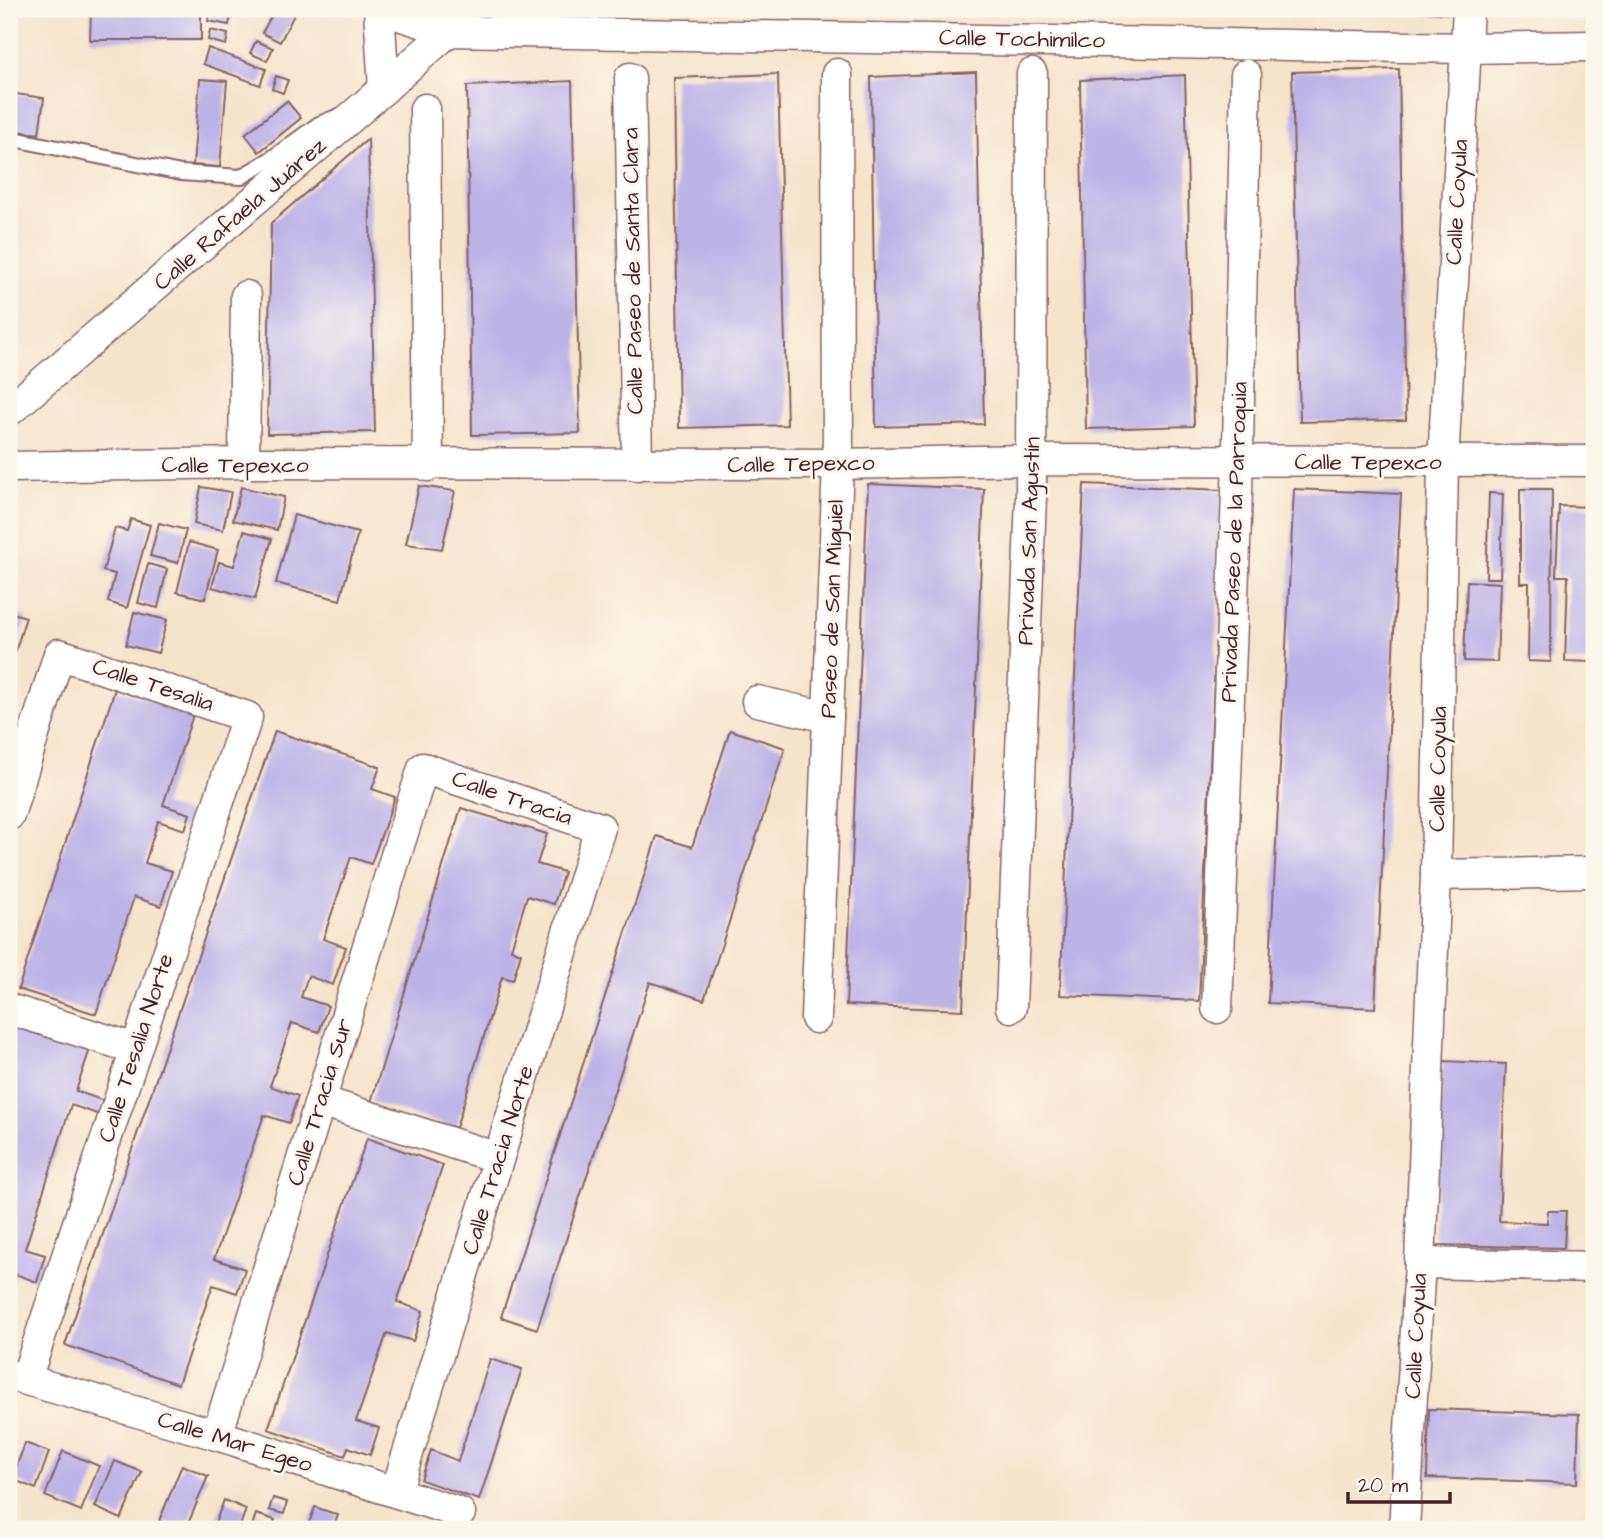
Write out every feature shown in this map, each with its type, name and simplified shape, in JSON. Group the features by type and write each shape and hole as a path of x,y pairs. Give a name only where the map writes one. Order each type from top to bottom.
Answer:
{"street":[{"name":"Calle Tochimilco","path":"380,9 456,20 1466,47 1594,46"},
{"path":"374,98 380,9"},
{"name":"Calle Coyula","path":"1404,1529 1420,1263 1436,875 1443,462 1468,9"},
{"name":"Calle Rafaela Juárez","path":"9,411 374,98 456,20"},
{"name":"Paseo de San Miguiel","path":"816,1018 838,464 837,74"},
{"name":"Privada San Agustín","path":"1011,1007 1031,460 1032,74"},
{"name":"Privada Paseo de la Parroquia","path":"1217,1008 1237,461 1246,75"},
{"name":"Calle Paseo de Santa Clara","path":"630,78 637,465"},
{"path":"425,109 428,466"},
{"path":"244,463 246,296"},
{"name":"Calle Tepexco","path":"9,467 244,463 428,466 838,464 1031,460 1594,461"},
{"name":"Calle Tesalia","path":"9,815 59,654 247,716"},
{"path":"757,701 828,717"},
{"name":"Calle Tesalia Norte","path":"17,1377 136,1049 247,716"},
{"name":"Calle Tracia","path":"424,768 600,828"},
{"name":"Calle Tracia Sur","path":"217,1435 424,768"},
{"name":"Calle Tracia Norte","path":"396,1492 600,828"},
{"path":"1436,875 1594,872"},
{"path":"9,1009 136,1049"},
{"path":"321,1101 498,1158"},
{"path":"1420,1263 1594,1267"},
{"name":"Calle Mar Egeo","path":"17,1377 217,1435 460,1513"}],"lane":[{"path":"9,138 181,173 241,177 319,124 374,98"}],"building":[{"path":"91,9 201,9 201,40 90,40"},
{"path":"210,9 232,12 229,25 208,21"},
{"path":"275,9 297,9 280,42 262,33"},
{"path":"1115,9 1174,9 1173,16 1115,15"},
{"path":"1390,9 1450,9 1450,14"},
{"path":"210,30 228,34 226,45 208,40"},
{"path":"256,41 273,48 267,61 250,53"},
{"path":"208,48 266,69 260,85 203,64"},
{"path":"1399,69 1406,420 1300,422 1292,72"},
{"path":"976,72 984,424 876,427 871,77"},
{"path":"778,74 787,425 679,428 674,78"},
{"path":"1185,75 1194,426 1086,429 1080,80"},
{"path":"276,76 288,80 283,93 272,89"},
{"path":"200,79 227,81 220,167 193,165"},
{"path":"572,81 580,433 472,435 467,86"},
{"path":"9,93 44,98 39,134 9,130"},
{"path":"287,101 301,118 259,152 245,134"},
{"path":"368,139 375,432 267,434 271,223"},
{"path":"868,484 984,489 963,1010 846,1005"},
{"path":"1084,484 1223,490 1199,1001 1060,995"},
{"path":"419,486 455,491 442,549 406,544"},
{"path":"201,487 231,492 223,530 194,524"},
{"path":"241,487 284,497 277,530 233,520"},
{"path":"1294,489 1401,494 1375,1008 1268,1003"},
{"path":"1520,489 1552,489 1551,662 1528,661 1529,583 1520,583"},
{"path":"1489,493 1503,494 1500,578 1486,578"},
{"path":"1559,506 1594,507 1594,662 1565,661 1568,576 1556,576"},
{"path":"294,515 358,533 340,600 276,583"},
{"path":"131,519 150,525 127,608 108,602 115,574 103,571 115,528 127,531"},
{"path":"159,523 186,530 178,563 150,556"},
{"path":"244,531 272,539 255,599 212,587 219,562 234,566"},
{"path":"189,542 218,550 205,599 177,592"},
{"path":"148,564 167,569 158,608 138,603"},
{"path":"1467,581 1500,583 1497,662 1464,661"},
{"path":"9,612 26,617 9,672"},
{"path":"134,612 167,620 158,653 126,645"},
{"path":"115,689 193,715 163,805 190,814 185,830 158,821 145,863 172,871 161,906 134,897 96,1014 18,989"},
{"path":"730,730 785,748 704,1000 650,982 537,1329 501,1317 657,836 692,847"},
{"path":"275,731 380,767 372,789 395,797 371,864 351,857 323,939 346,947 333,985 308,976 301,997 328,1006 319,1032 292,1023 270,1086 298,1096 289,1123 264,1115 214,1259 245,1269 237,1293 213,1285 178,1384 65,1345"},
{"path":"461,808 547,834 537,864 564,872 554,904 527,896 511,949 521,953 513,980 502,977 456,1128 371,1102"},
{"path":"11,1023 90,1049 76,1091 104,1101 100,1115 71,1105 25,1249 45,1255 37,1282 15,1274 9,1293 9,1031"},
{"path":"1442,1061 1506,1064 1499,1221 1547,1223 1548,1211 1566,1211 1564,1248 1434,1245"},
{"path":"367,1138 443,1165 397,1302 423,1311 413,1341 387,1333 356,1421 379,1428 370,1455 348,1447 345,1456 268,1429"},
{"path":"490,1359 522,1369 479,1500 421,1480 431,1450 458,1461"},
{"path":"1429,1409 1579,1414 1577,1483 1427,1478"},
{"path":"25,1443 49,1452 36,1489 12,1479"},
{"path":"63,1451 99,1466 81,1511 45,1496"},
{"path":"115,1461 142,1472 121,1519 95,1507"},
{"path":"182,1465 208,1476 186,1529 159,1521"},
{"path":"273,1498 287,1502 284,1514 269,1510"},
{"path":"224,1500 246,1509 239,1529 213,1529"},
{"path":"315,1507 338,1515 333,1529 307,1529"},
{"path":"256,1514 275,1520 272,1529 251,1529"}]}
